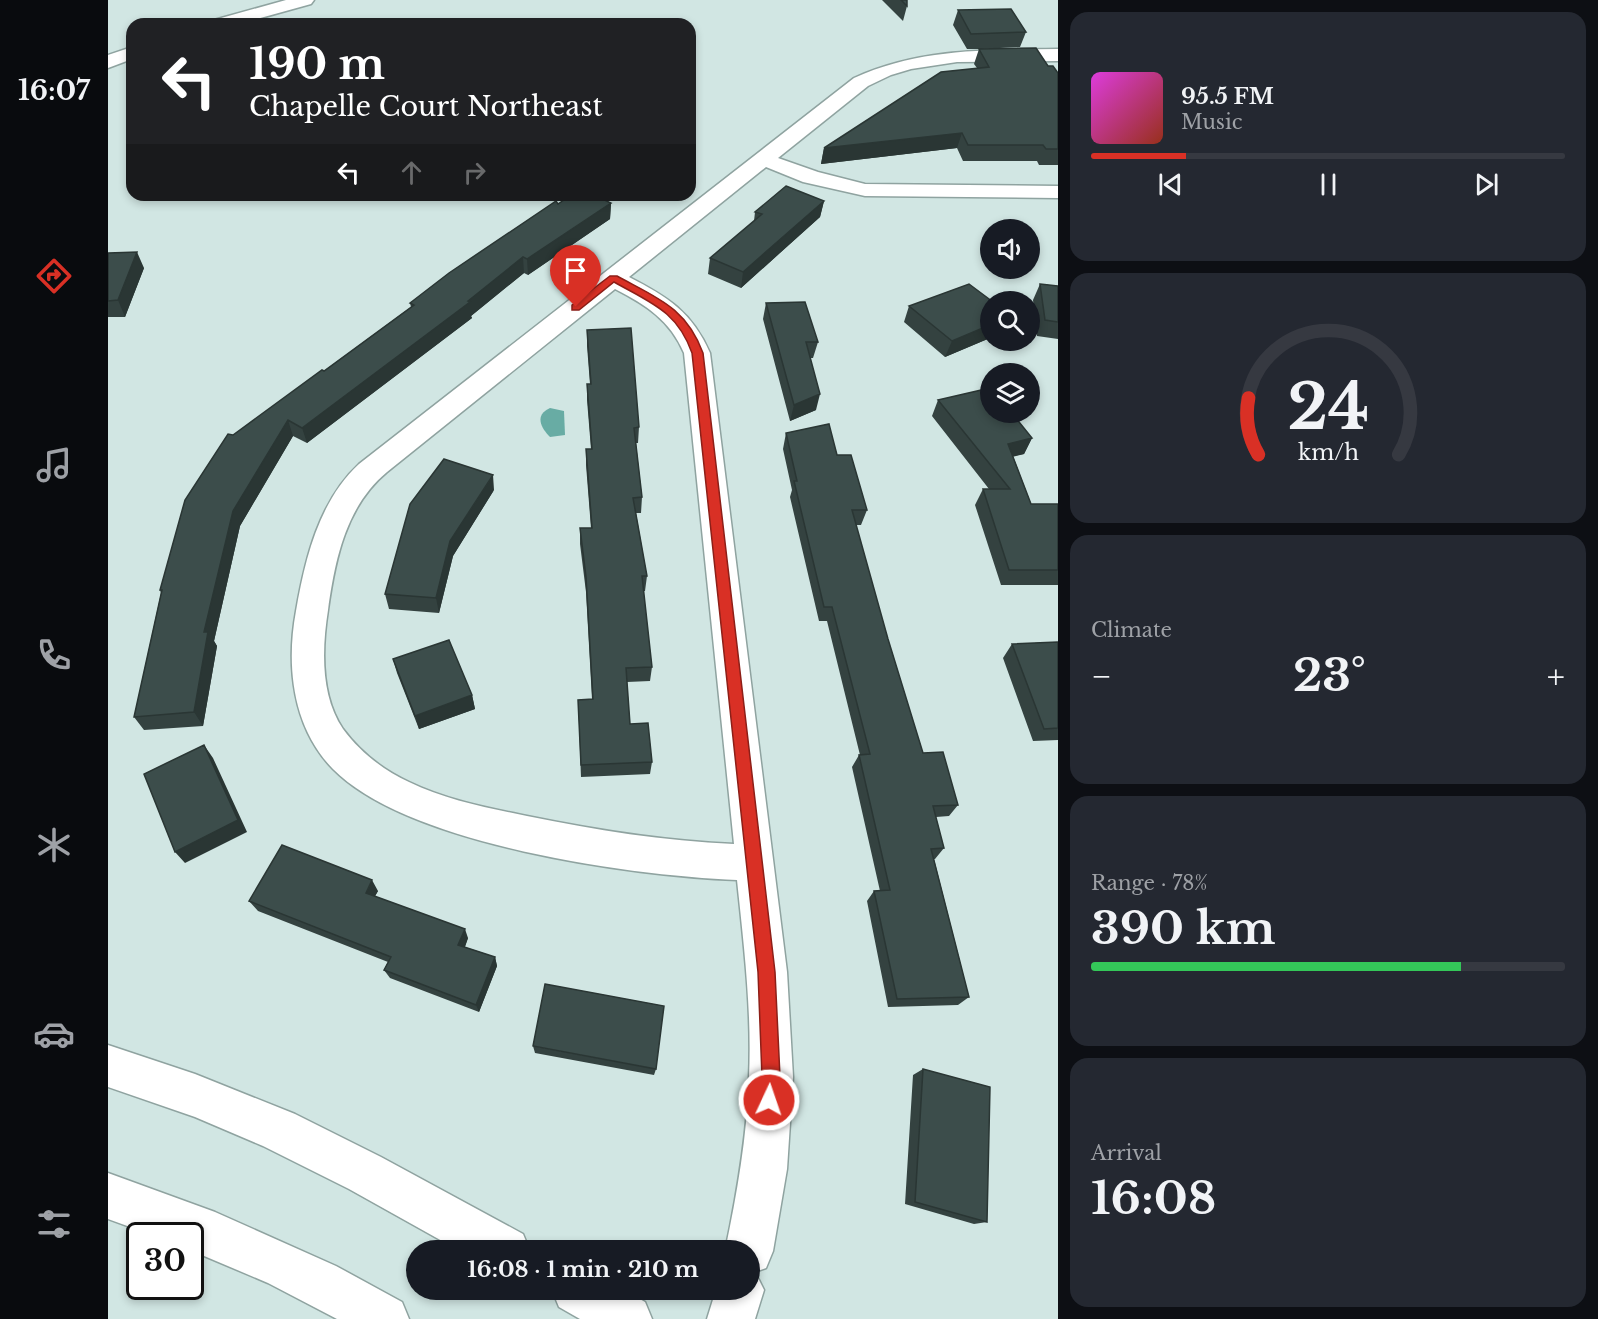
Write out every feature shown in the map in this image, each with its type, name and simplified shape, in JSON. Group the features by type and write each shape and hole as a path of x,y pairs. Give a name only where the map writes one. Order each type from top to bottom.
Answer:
{"street":[{"path":"241,18 305,0"},
{"path":"108,62 126,54"},
{"path":"754,862 700,861 569,843 458,818 402,796 361,772 335,745 315,712 307,675 306,635 325,543 340,508 359,481 389,455 861,82 901,64 938,58 1058,55"},
{"path":"763,159 811,177 865,190 1058,192"},
{"path":"613,278 665,306 691,335 697,353 767,972 771,1077 764,1169 751,1240"},
{"path":"108,1066 194,1096 278,1130 375,1179 486,1240"},
{"path":"108,1196 236,1245 341,1293 386,1319"},
{"path":"594,1300 628,1319"},
{"path":"731,1319 737,1300"}],"water":[{"path":"550,408 564,411 565,435 550,437 544,430 541,422 542,414"}],"building":[{"path":"1011,9 1026,32 971,34 958,10"},
{"path":"1036,48 1048,66 1053,66 1058,73 1058,149 1046,149 1043,145 968,145 962,133 824,148 941,72 989,67 979,49"},
{"path":"786,186 824,201 743,272 710,258 762,214 755,212"},
{"path":"556,201 558,204 562,201 607,201 611,203 527,259 523,257 468,301 470,302 302,428 288,420 233,511 204,632 208,632 194,712 134,717 162,590 160,590 185,500 228,434 233,435 322,370 324,371 414,305 410,303 449,273"},
{"path":"137,252 118,300 108,301 108,253"},
{"path":"969,284 980,292 980,329 952,341 909,306"},
{"path":"1040,284 1058,286 1058,322 1045,320"},
{"path":"805,302 818,342 806,342 820,394 794,405 766,303"},
{"path":"631,328 639,427 634,428 642,497 633,498 647,576 642,576 652,667 626,668 630,724 648,723 652,762 581,765 578,700 593,699 586,577 580,528 592,528 586,449 592,449 587,384 591,384 587,330"},
{"path":"980,390 980,423 1020,423 1032,438 1008,444 1031,504 1058,504 1058,570 1009,570 983,489 1010,489 938,400"},
{"path":"829,424 837,455 851,455 867,510 852,510 923,753 943,752 958,805 933,806 944,848 931,849 969,997 897,999 874,891 890,890 859,755 870,754 832,607 824,607 794,481 797,481 786,433"},
{"path":"444,459 493,475 450,541 436,598 385,594 410,504"},
{"path":"449,640 472,695 415,716 393,659"},
{"path":"1058,642 1058,728 1044,729 1012,644"},
{"path":"204,745 238,820 175,852 144,774"},
{"path":"282,845 372,880 366,893 465,929 458,945 495,957 476,1005 384,970 391,957 249,901"},
{"path":"545,984 664,1006 656,1069 533,1046"},
{"path":"923,1069 990,1087 987,1222 915,1202"}],"route":[{"path":"576,307 613,278 665,306 682,322 691,335 697,353 767,972 771,1077 769,1100"}]}
